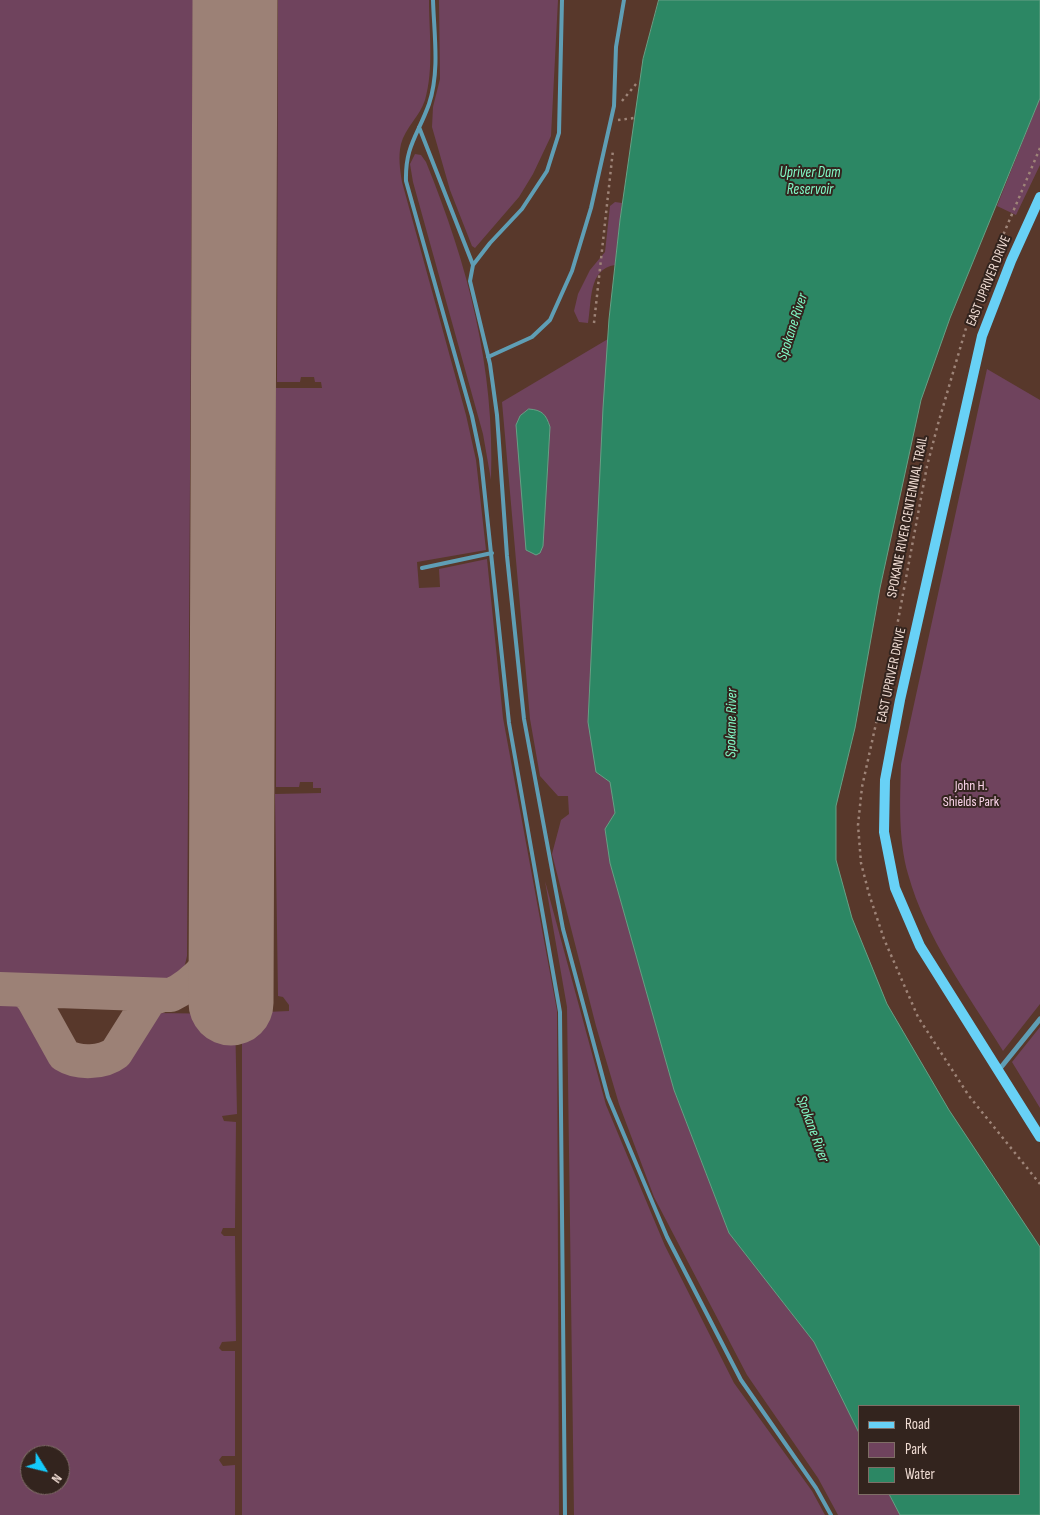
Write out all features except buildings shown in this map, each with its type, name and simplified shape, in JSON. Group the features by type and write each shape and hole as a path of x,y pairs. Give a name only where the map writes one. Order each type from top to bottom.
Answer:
{"main road":[{"name":"EAST UPRIVER DRIVE","path":"1040,197 1011,261 982,336 900,700 885,780 884,832 895,888 920,946 1040,1137"}],"street":[{"path":"998,1071 1040,1019"}],"lane":[{"path":"433,0 435,74 429,104 410,145 405,164 406,181 472,416 485,485 509,723 560,1012 565,1515"},
{"path":"562,0 559,133 547,171 522,208 473,265 470,281 488,357 497,416 507,556 524,719 563,929 608,1097 667,1236 741,1380 816,1488 831,1515"},
{"path":"488,357 532,337 550,320 572,271 591,208 614,106 616,47 624,0"},
{"path":"418,127 473,265"},
{"path":"422,568 492,553"}],"path":[{"path":"619,105 636,84"},
{"path":"616,125 618,112"},
{"path":"617,120 634,118"},
{"path":"594,323 614,145"},
{"name":"SPOKANE RIVER CENTENNIAL TRAIL","path":"1040,148 971,311 938,424 927,466 894,642 886,669 862,787 858,825 861,863 869,894 884,939 918,1017 969,1096 1040,1184"}],"green space":[{"path":"0,0 193,0 187,956 180,975 173,981 162,985 0,978"},
{"path":"278,0 429,0 430,63 428,88 423,106 403,138 400,168 402,182 466,415 476,460 486,550 417,562 419,588 440,587 439,569 487,559 503,718 557,1011 559,1515 242,1515 242,1013 289,1011 289,1005 283,997 278,996 275,794 321,793 321,788 313,788 313,782 300,782 299,787 276,787 276,388 322,388 321,382 315,382 314,377 301,377 300,382 277,382"},
{"path":"439,0 558,0 551,136 533,174 519,197 475,248 472,246 450,190 432,127 433,107 440,79"},
{"path":"1040,98 1040,165 1016,215 997,206"},
{"path":"415,154 421,155 426,162 441,201 466,278 476,318 488,398 491,438 491,480 483,434 413,182 410,164"},
{"path":"615,202 622,203 615,265 606,268 596,279 591,296 588,323 579,322 574,311 578,294 590,270 605,252 610,206"},
{"path":"608,339 588,722 610,782 615,813 605,829 610,863 674,1090 729,1233 814,1342 858,1431 858,1495 890,1495 900,1515 838,1515 818,1478 747,1375 654,1197 619,1104 596,1026 552,854 561,820 569,814 568,796 558,796 540,776 530,719 502,402"},
{"name":"John H. Shields Park","path":"987,369 1040,400 1040,1004 1003,1051 949,966 926,921 908,874 900,819 901,764"},
{"path":"545,881 606,1105 665,1246 734,1383 812,1491 825,1515 574,1515 567,1007"},
{"path":"0,999 22,1000 59,1068 116,1071 154,1013 235,1014 237,1114 222,1116 224,1121 236,1122 235,1228 223,1228 221,1233 224,1236 235,1236 236,1341 222,1342 219,1348 222,1351 235,1351 235,1456 222,1456 219,1460 223,1466 235,1465 235,1515 0,1515"},
{"path":"1040,1027 1040,1108 1012,1062"}],"water":[{"name":"Upriver Dam Reservoir","path":"659,0 1040,0 1040,98 950,318 921,400 880,588 855,728 836,806 836,860 852,918 887,1004 949,1110 1040,1247 1040,1515 900,1515 890,1495 1020,1495 1020,1405 858,1405 858,1431 814,1342 729,1233 674,1090 610,863 605,829 615,813 610,782 596,772 588,722 609,319 620,220 643,59"},
{"path":"529,409 537,410 543,414 550,427 543,546 540,553 536,555 526,550 516,425 520,416"}],"taxiway":[{"path":"0,989 171,995 181,990 198,976 232,934"},
{"path":"21,990 30,995 34,1001 64,1055 83,1061 104,1059 116,1053 150,999 160,996"}],"runway":[{"path":"231,1003 235,0"}],"water label":[{"name":"Spokane River","path":"793,327"},
{"name":"Spokane River","path":"732,723"},
{"name":"Spokane River","path":"812,1129"}]}
